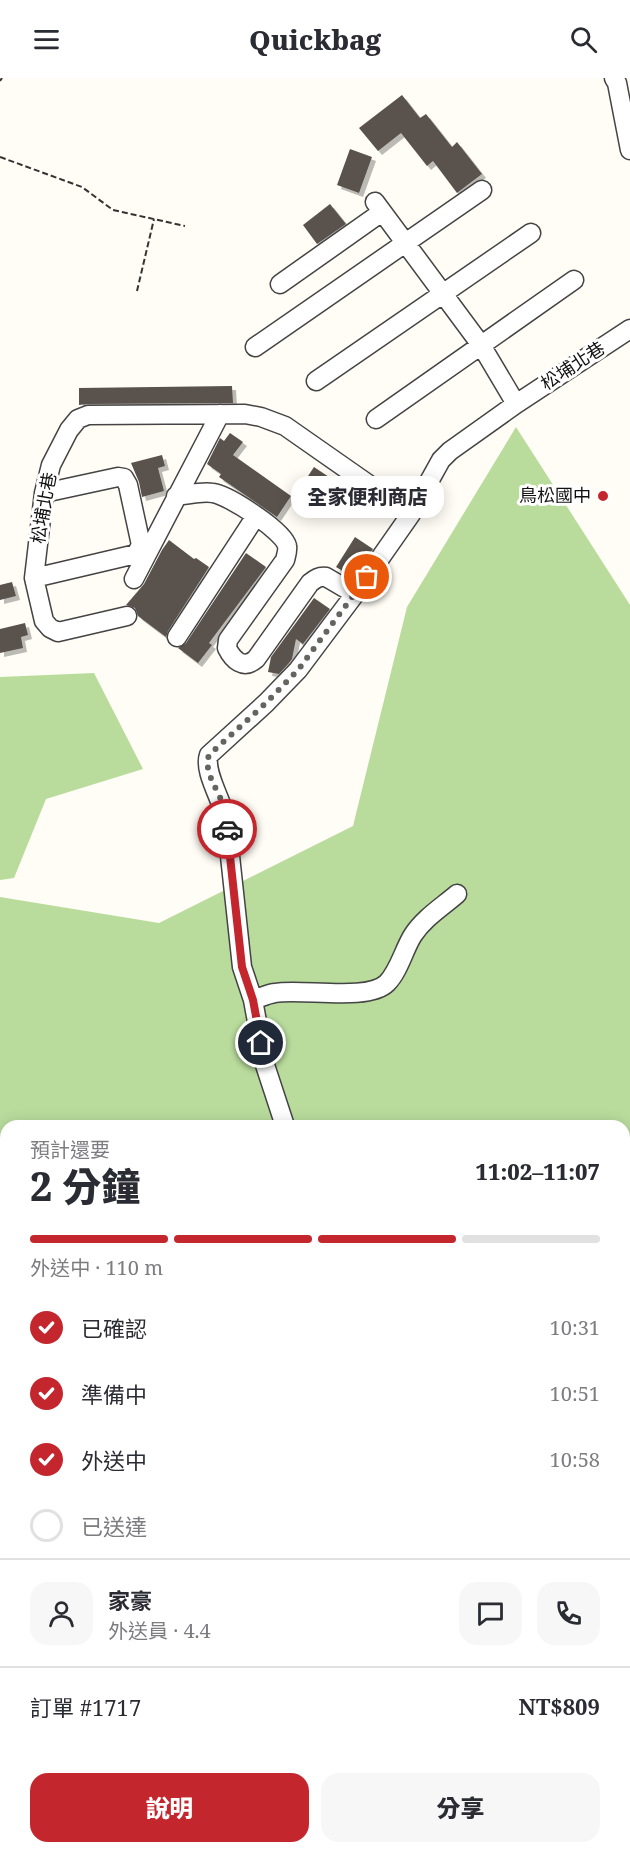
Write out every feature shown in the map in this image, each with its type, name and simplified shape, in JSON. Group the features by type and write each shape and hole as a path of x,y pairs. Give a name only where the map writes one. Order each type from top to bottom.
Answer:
{"lane":[{"path":"614,78 617,83 630,150"},
{"path":"255,347 482,190"},
{"path":"280,284 379,207 481,345 516,404"},
{"path":"316,381 531,233"},
{"path":"376,419 574,280"},
{"name":"松埔北巷","path":"283,1120 265,1065 253,1000 242,967 224,806 208,769 206,762 209,755 298,670 411,514 441,460 450,451 516,404 630,329"},
{"path":"134,579 220,414"},
{"name":"松埔北巷","path":"127,616 58,632 44,621 34,578 44,493 51,465 69,430 78,419 88,415 244,414 261,417 285,426 411,514"},
{"path":"34,578 136,554 141,545 128,485 124,478 118,477 44,493"},
{"path":"176,496 213,493 222,495 256,516 284,539 288,547 285,560 228,640 227,648 237,662 245,665 256,659 315,579 321,576 326,577 355,594"},
{"path":"177,637 256,516"},
{"path":"253,1000 274,993 354,993 374,990 386,984 413,935 424,921 457,894"}],"path":[{"path":"0,157 82,187 113,210 186,226"},
{"path":"137,291 154,219"}],"green space":[{"path":"516,427 630,605 630,1120 0,1120 0,897 159,923 353,826 407,607"},
{"path":"94,673 143,769 46,799 14,878 0,880 0,677"}],"building":[{"path":"402,95 420,118 426,114 452,147 457,142 482,174 457,193 433,161 427,166 401,133 378,151 359,128"},
{"path":"350,149 372,157 359,193 337,185"},
{"path":"330,204 346,224 317,244 303,225"},
{"path":"232,386 233,403 79,405 79,388"},
{"path":"230,433 243,442 233,455 291,496 277,517 219,477 221,474 207,464 220,438 224,441"},
{"path":"162,455 165,466 158,468 164,491 142,497 131,463"},
{"path":"314,467 332,479 310,514 291,502"},
{"path":"355,537 373,549 353,577 336,567"},
{"path":"169,540 209,567 166,637 138,616 135,608 126,605 144,584"},
{"path":"246,553 266,567 209,643 212,645 198,663 178,648 186,643"},
{"path":"12,582 16,596 0,600 0,585"},
{"path":"314,598 330,609 303,644 296,639 292,659 279,674 268,672 271,657"},
{"path":"25,623 28,635 21,637 23,648 0,653 0,629"}],"way so far":[{"path":"227,829 224,806 206,762 209,755 298,670 367,577"}],"place":[{"name":"鳥松國中","path":"603,496"},
{"name":"全家便利商店","path":"367,577"}],"route":[{"path":"227,829 242,967 253,1000 261,1043"}]}
